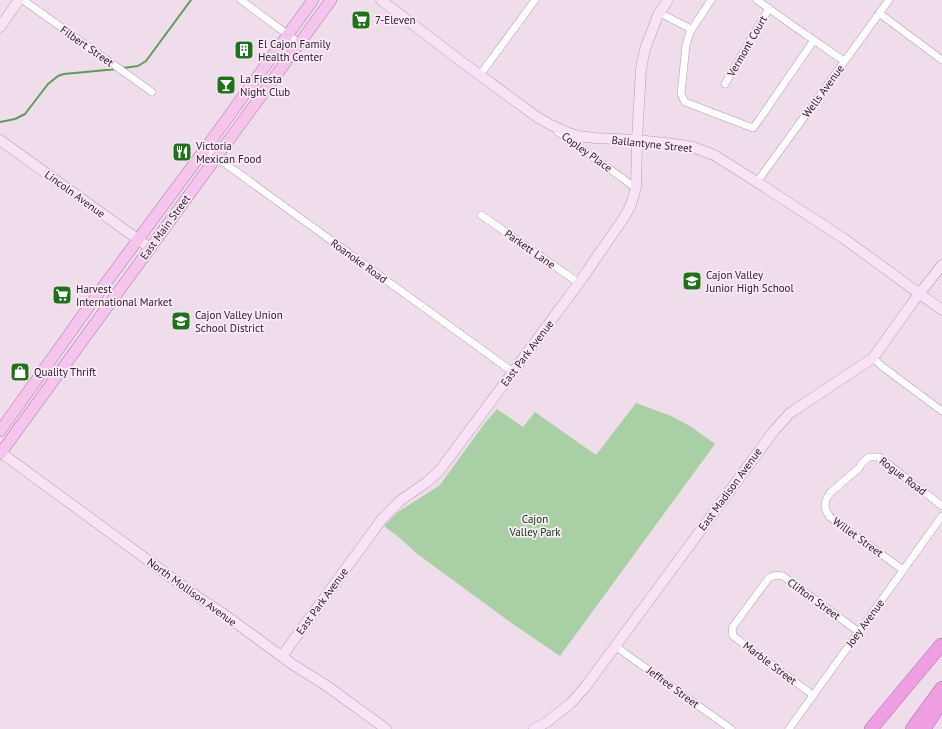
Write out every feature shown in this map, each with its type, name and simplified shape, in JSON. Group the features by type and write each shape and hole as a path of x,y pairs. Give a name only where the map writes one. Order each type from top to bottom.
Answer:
{"highway":[{"path":"871,729 941,644"},
{"path":"880,729 941,644"},
{"path":"912,729 942,688"},
{"path":"924,729 942,702"}],"main road":[{"name":"East Main Street","path":"0,431 313,0"},
{"name":"East Main Street","path":"0,453 331,0"},
{"path":"90,306 101,314"}],"street":[{"path":"0,27 19,0"},
{"name":"Filbert Street","path":"23,0 152,92"},
{"path":"241,0 299,43"},
{"name":"Ballantyne Street","path":"381,0 537,117 551,125 578,136 674,144 693,147 714,155 843,238 942,310"},
{"path":"480,75 535,0"},
{"name":"East Park Avenue","path":"282,656 382,519 401,500 427,482 440,470 579,283 623,219 631,204 636,188 641,69 645,49 660,13 668,0"},
{"path":"711,0 691,29 686,45 681,94 685,102 752,128 814,40"},
{"path":"757,0 844,61"},
{"name":"Wells Avenue","path":"757,182 889,0"},
{"name":"Vermont Court","path":"725,84 769,8"},
{"path":"660,13 691,29"},
{"path":"879,14 942,60"},
{"name":"Copley Place","path":"537,117 636,188"},
{"name":"Lincoln Avenue","path":"0,140 150,248"},
{"name":"Roanoke Road","path":"205,150 513,372"},
{"name":"Parkett Lane","path":"481,215 579,283"},
{"name":"East Madison Avenue","path":"534,729 547,722 571,703 586,686 773,432 789,414 873,358 896,324 942,265"},
{"path":"873,358 942,411"},
{"name":"North Mollison Avenue","path":"0,453 205,602 327,686 386,729"},
{"name":"Rogue Road","path":"827,498 830,493 859,468 869,457 879,457 942,506"},
{"name":"Willet Street","path":"827,498 825,508 826,512 830,516 903,570"},
{"name":"Joey Avenue","path":"789,729 942,516"},
{"name":"Clifton Street","path":"732,628 768,579 772,576 779,575 783,576 859,632"},
{"name":"Marble Street","path":"732,628 734,636 813,695"},
{"name":"Jeffree Street","path":"615,646 731,729"}],"green space":[{"name":"Cajon Valley Park","path":"636,403 671,416 690,426 715,444 560,656 510,622 416,553 384,526 398,512 440,485 484,424 497,409 523,427 535,412 596,455"}],"waterway":[{"path":"123,68 138,66 146,61 191,0"},
{"path":"0,122 15,119 25,114 48,84 58,76 64,74 117,69"}],"place":[{"name":"7-Eleven","path":"361,20"},
{"name":"El Cajon Family Health Center","path":"244,50"},
{"name":"La Fiesta Night Club","path":"226,85"},
{"name":"Victoria Mexican Food","path":"182,152"},
{"name":"Cajon Valley Junior High School","path":"692,281"},
{"name":"Harvest International Market","path":"62,295"},
{"name":"Cajon Valley Union School District","path":"181,321"},
{"name":"Quality Thrift","path":"20,372"}]}
